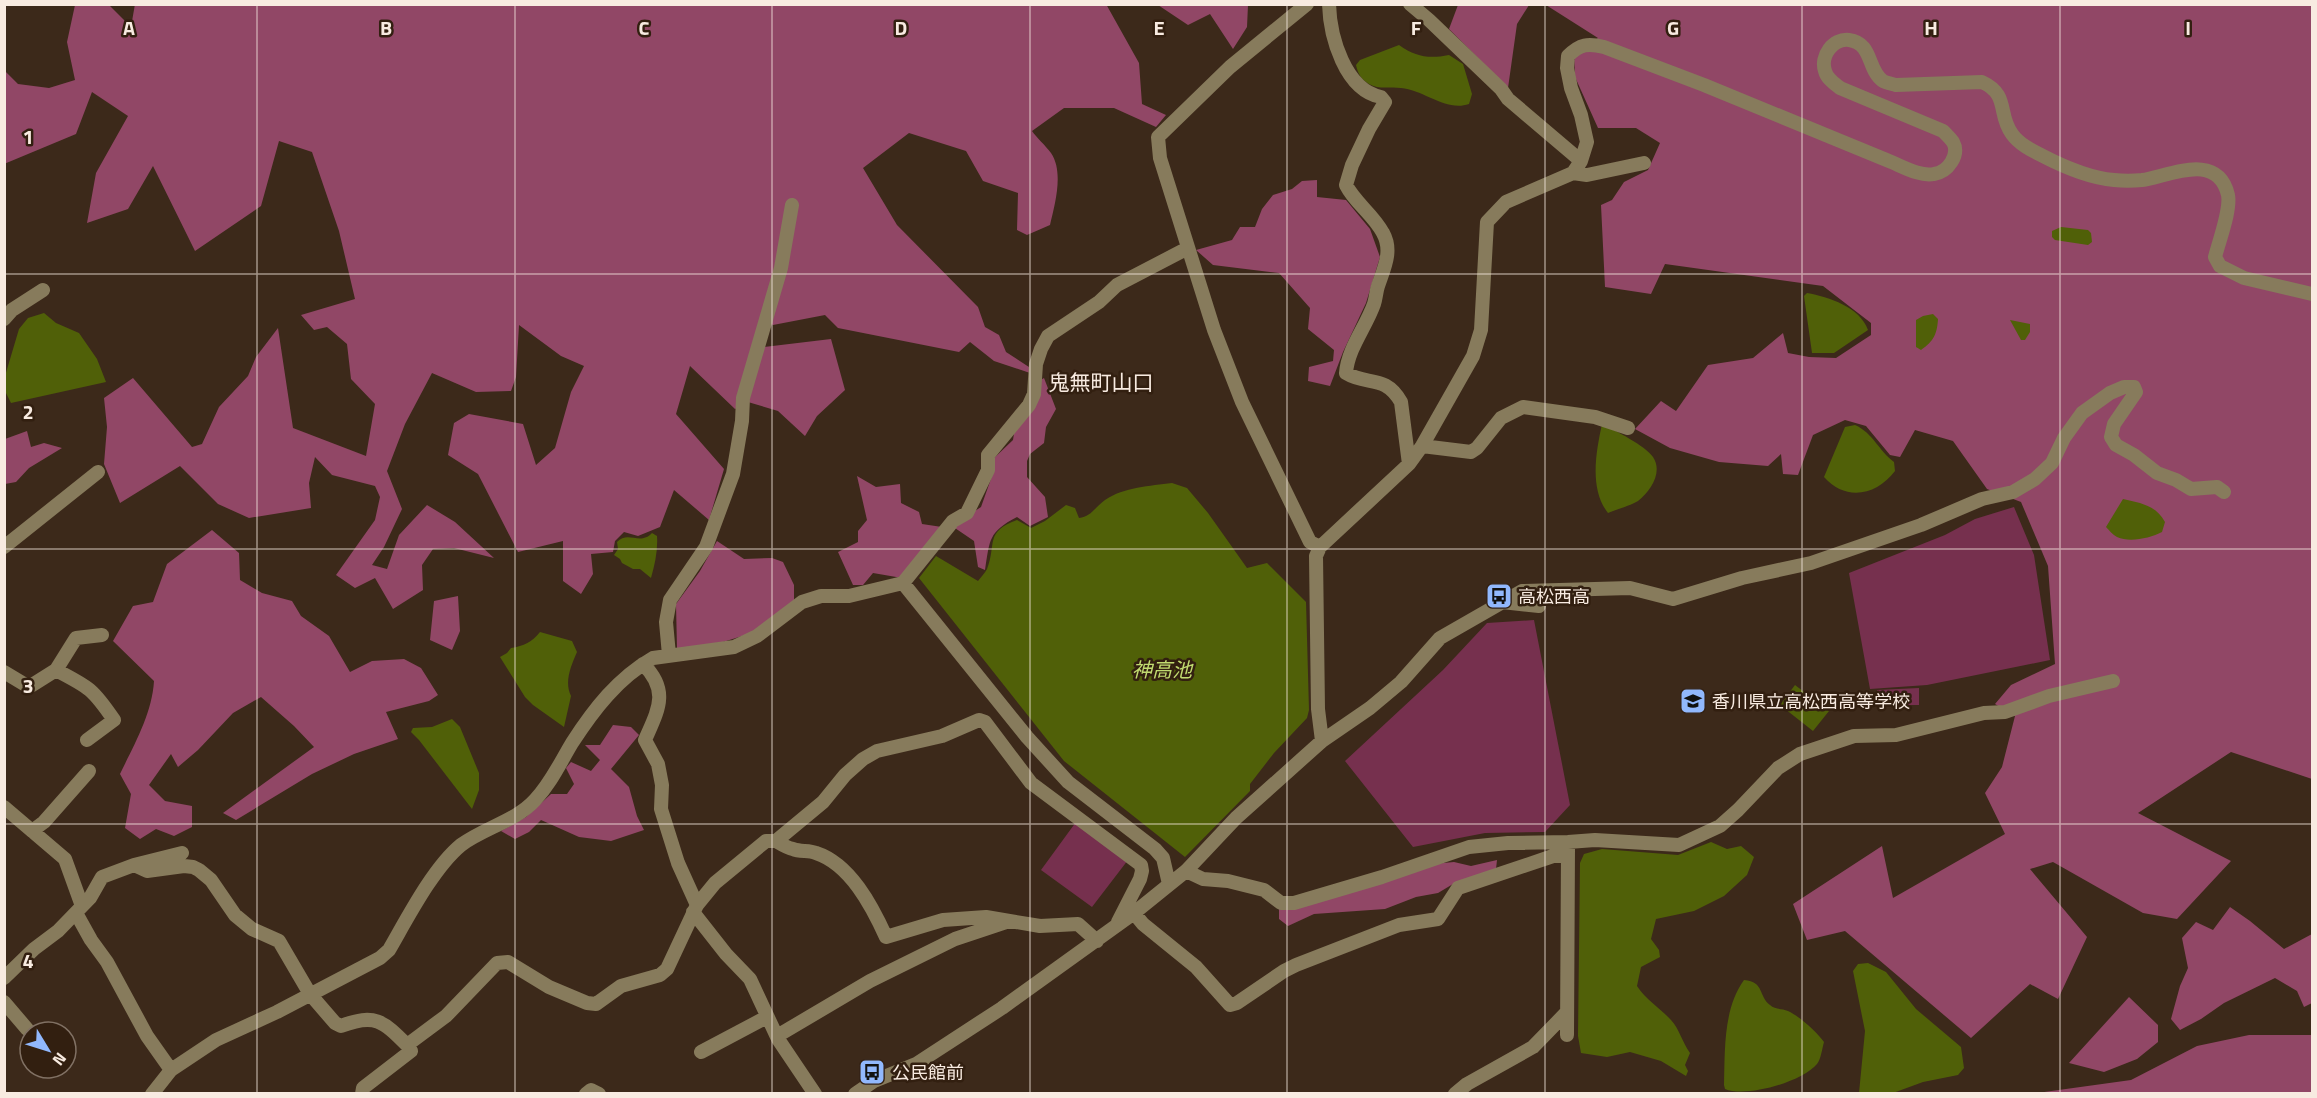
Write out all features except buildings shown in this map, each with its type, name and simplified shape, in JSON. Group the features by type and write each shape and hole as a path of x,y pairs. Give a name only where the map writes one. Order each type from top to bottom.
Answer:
{"street":[{"path":"1307,4 1230,67 1158,137 1160,158 1188,248 1214,330 1242,402 1310,542 1320,547"},
{"path":"1329,4 1338,53 1352,80 1360,88 1371,95 1381,97 1385,102 1352,165 1346,185 1351,195 1372,216 1384,234 1388,250 1386,267 1374,304 1347,362 1346,373 1383,384 1396,393 1401,402 1409,464"},
{"path":"1410,4 1430,20 1587,175 1644,163"},
{"path":"1322,741 1318,709 1316,556 1320,547 1409,464 1422,446 1473,356 1481,330 1487,222 1506,202 1577,167 1587,142 1567,68 1568,56 1579,46 1591,44 1604,47 1704,85 1898,165 1918,172 1934,174 1947,168 1954,156 1954,144 1943,131 1840,88 1830,80 1824,70 1826,53 1835,42 1848,40 1860,44 1869,53 1876,72 1883,81 1896,85 1982,82 1993,87 2001,99 2010,133 2019,142 2042,156 2087,176 2113,180 2140,180 2196,168 2209,170 2222,181 2228,195 2227,211 2215,257 2220,266 2244,278 2313,294"},
{"path":"669,656 666,622 670,600 706,546 733,474 742,421 743,398 781,268 792,205"},
{"path":"152,1094 171,1070 216,1040 277,1012 380,958 388,950 435,875 460,846 533,802 551,781 593,712 613,688 642,664 653,658 704,653 734,647 757,636 801,602 821,596 849,596 903,583 953,521 967,513 988,470 988,455 1029,405 1034,394 1036,364 1048,336 1099,302 1117,285 1188,248"},
{"path":"4,319 12,310 43,290"},
{"path":"855,1094 874,1081 916,1064 1011,1002 1117,926 1186,871 1236,819 1322,741 1370,708 1401,682 1440,638 1522,591 1630,588 1673,599 1742,578 1811,562 1921,525 1983,499 2013,492 2035,479 2052,463 2064,438 2082,413 2110,393 2124,387 2134,387 2136,392 2114,424 2111,437 2116,444 2157,473 2191,489 2217,487 2224,492"},
{"path":"1422,446 1471,452 1477,448 1501,418 1524,407 1595,417 1628,428"},
{"path":"4,547 98,472"},
{"path":"903,583 1027,737 1068,782 1155,849 1163,858 1169,884"},
{"path":"1502,602 1539,606"},
{"path":"4,672 29,687 56,670 76,638 102,634"},
{"path":"642,664 651,673 658,686 660,702 645,740 658,764 662,785 661,809 695,908 726,954 750,979 777,1036 814,1094"},
{"path":"56,670 86,685 96,694 114,720 87,740"},
{"path":"1134,913 1143,924 1196,967 1230,1005 1237,1003 1296,965 1399,925 1438,919 1458,888 1595,840 1679,845 1720,826 1778,768 1800,754 1854,736 1896,735 1984,713 2005,712 2049,696 2114,681"},
{"path":"776,841 823,802 845,775 863,759 878,751 942,736 980,720 986,722 1031,783 1141,865 1140,879 1117,926"},
{"path":"32,831 44,822 89,771"},
{"path":"4,807 65,859 79,909 91,940 107,962 147,1036 171,1070"},
{"path":"407,1045 446,1016 497,963 508,962 549,987 586,1003 596,1004 621,986 660,975 667,969 695,908 715,883 766,841 776,841 793,849 815,852 830,859 854,881 871,904 886,937 943,920 986,917 1040,926 1078,924 1097,941"},
{"path":"1186,871 1203,879 1228,881 1264,890 1281,903 1294,903 1382,877 1469,847 1508,843 1568,849"},
{"path":"1567,1035 1568,849"},
{"path":"4,978 34,949 58,931 90,898 102,877 134,865 182,853"},
{"path":"134,865 147,871 184,866 199,870 211,880 235,915 252,929 279,941 310,994 335,1023 340,1026 359,1020 378,1022 387,1025 407,1045 411,1051 363,1088 362,1094"},
{"path":"777,1036 870,981 955,939 1011,921"},
{"path":"4,1002 19,1020"},
{"path":"1455,1094 1467,1084 1533,1047 1566,1013"},
{"path":"701,1052 767,1017"},
{"path":"586,1094 591,1090 599,1094"}],"shaded area":[{"path":"135,4 1106,4 1139,63 1142,104 1166,115 1156,127 1114,108 1064,108 1032,131 1051,153 1058,179 1050,225 1027,235 1017,230 1018,193 983,181 966,151 909,133 863,168 897,225 978,307 985,327 999,335 1006,352 1032,369 1030,373 994,361 970,342 959,352 838,328 825,315 773,325 761,316 756,348 831,339 845,390 817,416 805,436 778,411 748,402 735,409 690,366 676,414 724,469 709,520 674,490 660,527 638,536 624,532 615,541 613,552 591,554 593,574 581,594 563,581 563,541 518,552 478,474 448,455 454,423 469,414 523,424 536,465 555,448 571,392 584,366 561,356 519,325 516,377 511,391 476,392 432,373 405,424 387,471 402,509 384,547 372,565 387,569 399,535 427,505 455,522 494,558 454,548 433,549 422,565 423,590 393,609 375,578 355,588 336,575 375,520 380,497 375,486 332,475 315,457 309,483 311,508 249,518 218,504 180,466 120,503 104,464 107,427 104,398 133,378 192,447 202,444 219,407 248,376 256,357 278,328 293,428 366,456 375,404 351,379 347,344 327,327 314,330 301,315 355,299 339,231 312,152 279,141 261,206 195,251 153,166 128,209 87,223 96,173 128,116 92,92 76,134 4,164 4,70 18,84 49,88 75,80 67,42 75,5 109,5 131,27"},
{"path":"1158,5 1248,5 1247,27 1233,49 1210,14 1188,25"},
{"path":"1458,5 1529,5 1517,24 1508,88 1449,29"},
{"path":"1546,5 2312,5 2312,779 2231,752 2138,813 2231,861 2177,919 2143,913 2053,862 2030,869 2087,937 2058,999 2030,984 1971,1038 1845,931 1807,940 1793,904 1882,846 1893,898 2005,834 1985,793 2002,767 2015,716 1995,704 2011,685 2055,664 2048,566 2021,502 1987,489 1953,441 1915,430 1900,457 1890,455 1866,426 1845,420 1813,435 1798,475 1783,474 1781,454 1768,466 1719,462 1670,448 1635,429 1661,401 1676,411 1708,365 1753,358 1783,333 1788,353 1809,357 1836,358 1871,335 1871,323 1823,286 1665,264 1651,294 1605,287 1601,205 1612,200 1624,182 1648,170 1660,143 1636,128 1598,128 1575,77 1574,55 1598,38"},
{"path":"1317,180 1317,197 1346,200 1370,229 1380,257 1366,303 1330,386 1308,381 1309,367 1333,361 1334,350 1308,329 1310,308 1279,273 1213,265 1196,250 1232,240 1240,227 1255,227 1262,209 1273,195 1292,189 1302,181"},
{"path":"1044,378 1056,409 1046,427 1044,443 1030,454 1027,461 1027,477 1045,497 1048,517 1030,526 1017,517 1000,527 992,538 985,570 978,567 974,541 952,526 981,507 992,476 991,461 1013,440 1015,427 1039,381"},
{"path":"27,431 31,447 44,443 62,448 29,468 16,482 5,484 5,439"},
{"path":"857,476 876,487 900,484 901,503 919,512 922,524 942,527 902,578 873,573 863,585 853,585 838,552 858,542 858,531 867,520"},
{"path":"2014,507 2034,555 2050,660 1927,685 1870,689 1849,573 1945,535 1975,519"},
{"path":"212,530 239,553 240,580 262,593 292,601 301,616 329,636 350,672 372,661 404,659 421,668 438,695 429,701 386,712 398,739 354,754 312,774 236,820 223,813 314,747 261,697 233,713 198,750 178,767 171,754 149,785 165,801 192,806 192,827 174,836 156,829 140,839 125,828 131,794 120,774 146,717 154,681 113,641 133,606 153,602 167,564"},
{"path":"717,541 744,559 772,558 783,562 794,585 794,602 755,632 723,642 677,649 676,604 700,571"},
{"path":"458,596 460,631 452,650 430,640 434,601"},
{"path":"1534,620 1570,805 1545,832 1485,833 1413,847 1345,761 1443,670 1487,623"},
{"path":"1919,688 1919,705 1877,705 1877,690"},
{"path":"613,725 631,727 639,735 611,769 629,787 637,816 644,830 611,841 579,837 541,820 529,832 515,839 501,831 526,817 551,794 567,794 574,784 566,768 571,762 591,771 600,760 585,745 600,745"},
{"path":"1076,822 1128,860 1092,907 1041,870"},
{"path":"1497,860 1496,869 1453,884 1438,893 1416,897 1385,909 1314,914 1288,926 1279,919 1279,908 1433,864 1454,862 1471,866"},
{"path":"2230,907 2284,949 2312,934 2312,1003 2304,1007 2297,991 2275,978 2224,1003 2180,1030 2171,1019 2180,986 2188,968 2182,938 2196,922 2213,930"},
{"path":"2129,997 2158,1025 2158,1042 2137,1059 2104,1072 2069,1063"},
{"path":"2249,1035 2312,1035 2312,1093 2037,1093 2131,1080 2197,1046"}],"water":[{"path":"1399,45 1423,56 1449,55 1463,64 1472,94 1469,104 1452,105 1410,90 1373,86 1362,78 1356,65 1360,60"},
{"path":"2061,227 2088,230 2091,233 2092,242 2088,245 2055,240 2052,237 2052,231"},
{"path":"1807,293 1843,304 1858,315 1868,330 1834,353 1812,353 1804,296"},
{"path":"44,313 56,323 79,333 97,359 106,382 11,403 5,391 5,376 19,329 28,318"},
{"path":"1933,314 1938,319 1936,333 1921,350 1916,347 1916,320"},
{"path":"2010,320 2030,324 2030,332 2025,340 2021,340"},
{"path":"1602,424 1644,448 1653,457 1657,469 1651,487 1643,497 1635,503 1608,513 1598,493 1596,482 1596,458"},
{"path":"1855,425 1867,433 1894,462 1895,471 1879,486 1861,492 1842,490 1824,477 1845,427"},
{"name":"神高池","path":"1172,483 1187,488 1247,568 1267,563 1306,602 1309,710 1307,718 1274,753 1250,784 1250,791 1185,857 1064,761 919,578 936,556 978,581 987,569 996,534 1007,525 1017,520 1031,528 1045,521 1066,505 1075,508 1079,518 1083,517 1120,492"},
{"path":"2123,499 2147,506 2157,512 2165,522 2162,532 2134,540 2122,539 2114,535 2106,527"},
{"path":"652,533 657,536 657,541 651,578 640,569 633,569 622,563 614,555 618,549 617,542 621,539 625,537 643,538"},
{"path":"540,632 572,641 577,652 569,674 568,685 571,696 564,727 525,697 500,657 511,648 531,641"},
{"path":"1795,685 1829,711 1813,731 1780,705"},
{"path":"452,719 460,727 479,773 479,790 472,809 411,732 413,728 432,727"},
{"path":"1711,842 1727,849 1741,846 1754,857 1747,875 1724,896 1694,911 1656,919 1651,939 1659,950 1660,957 1641,967 1637,986 1677,1028 1690,1053 1685,1065 1688,1071 1686,1076 1661,1061 1630,1052 1607,1057 1581,1053 1578,1036 1580,863 1584,854 1602,849 1678,855"},
{"path":"1868,963 1886,972 1916,1009 1961,1047 1964,1068 1958,1075 1923,1082 1893,1093 1859,1093 1865,1031 1853,971 1858,964"},
{"path":"1744,980 1755,983 1770,1005 1788,1011 1797,1017 1824,1042 1818,1062 1810,1071 1787,1082 1759,1090 1725,1089 1726,1031 1732,1004"}],"place":[{"name":"高松西高","path":"1499,596"},
{"name":"香川県立高松西高等学校","path":"1693,701"},
{"name":"公民館前","path":"872,1072"}],"district":[{"name":"鬼無町山口","path":"1101,382"}]}
